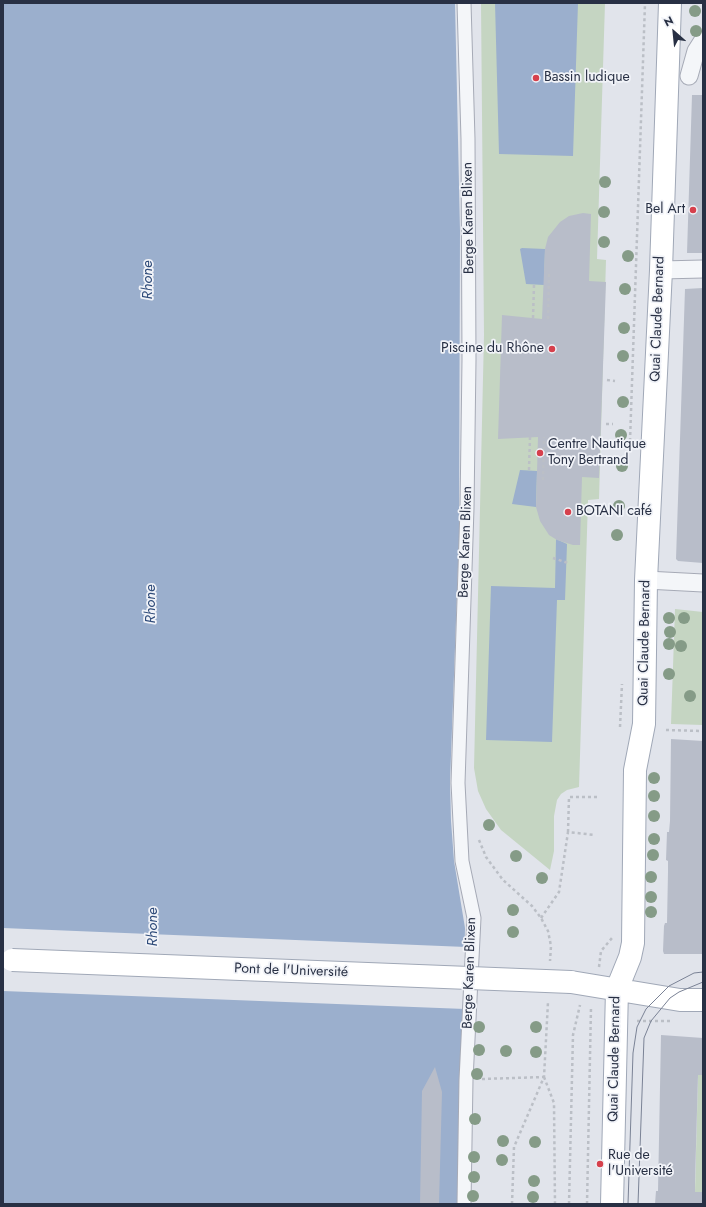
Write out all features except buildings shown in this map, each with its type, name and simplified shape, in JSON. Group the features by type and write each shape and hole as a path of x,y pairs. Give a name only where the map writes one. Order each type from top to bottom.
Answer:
{"main road":[{"name":"Quai Claude Bernard","path":"612,1204 617,989 630,957 633,943 635,770 644,724 646,580 661,270 670,3"},
{"name":"Pont de l'Université","path":"6,960 571,982 617,989"},
{"path":"617,989 680,1000 703,1000"}],"street":[{"name":"Berge Karen Blixen","path":"464,3 468,139 469,353 467,516 458,783 462,861 474,918 466,1080 464,1204"},
{"path":"667,78 696,76 696,51 703,40"},
{"path":"661,270 703,269"},
{"path":"646,580 703,583"}],"path":[{"path":"548,319 549,274"},
{"path":"534,285 534,318"},
{"path":"607,380 615,381"},
{"path":"606,424 613,424"},
{"path":"529,470 530,437"},
{"path":"543,480 544,437"},
{"path":"553,558 568,563"},
{"path":"666,730 703,731"},
{"path":"541,918 559,892 568,832 569,796 597,797"},
{"path":"568,832 595,835"},
{"path":"476,835 486,857 503,880 532,906 541,918 548,931 551,946 550,969"},
{"path":"512,1204 514,1147 544,1077 548,1000"},
{"path":"569,1204 573,1035 580,1005"},
{"path":"587,1204 591,1006"},
{"path":"590,1019 676,1022"},
{"path":"466,1080 544,1077"},
{"path":"544,1077 554,1103 555,1204"}],"green space":[{"name":"Centre Nautique Tony Bertrand","path":"481,3 605,3 597,259 606,260 599,499 588,500 579,787 567,790 561,794 557,800 554,816 554,851 550,870 501,830 486,809 478,791 474,768 484,335"},
{"path":"675,609 703,612 703,725 671,724"},
{"path":"698,1075 703,1075 703,1192 695,1192"}],"water":[{"name":"Rhone","path":"3,3 455,3 460,231 459,540 450,782 454,861 465,928 458,1204 3,1204"},
{"name":"Bassin ludique","path":"495,3 578,3 573,156 499,154"},
{"path":"520,249 545,249 544,285 526,284"},
{"path":"520,470 537,471 536,507 512,504"},
{"path":"556,539 567,544 565,600 557,600 552,742 486,740 491,586 555,588"}],"pier":[{"path":"3,928 466,947 465,1009 3,991"}],"tram line":[{"path":"628,1204 633,1053 637,1027 646,1009 669,986 694,973 703,972"},
{"path":"638,1204 644,1038 651,1021 670,998 679,992 703,982"}],"place":[{"name":"Bassin ludique","path":"536,78"},
{"name":"Bel Art","path":"693,210"},
{"name":"Piscine du Rhône","path":"552,349"},
{"name":"Centre Nautique Tony Bertrand","path":"540,453"},
{"name":"BOTANI café","path":"568,512"},
{"name":"Rue de l'Université","path":"600,1164"}]}
